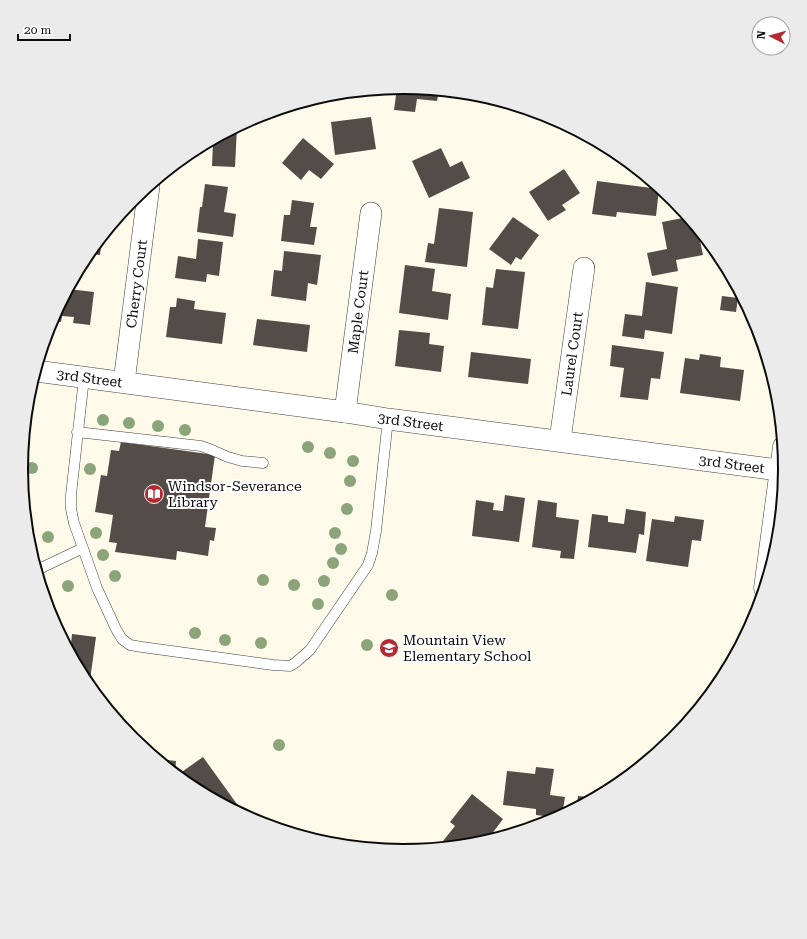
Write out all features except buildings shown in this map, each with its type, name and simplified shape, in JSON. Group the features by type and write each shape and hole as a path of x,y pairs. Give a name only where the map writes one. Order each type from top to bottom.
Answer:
{"street":[{"name":"Cherry Court","path":"124,382 148,195"},
{"name":"Maple Court","path":"345,412 371,213"},
{"name":"Laurel Court","path":"560,440 584,268"},
{"name":"3rd Street","path":"41,372 779,469"},
{"path":"772,544 777,512"}],"lane":[{"path":"84,378 77,432 71,509 74,523 97,588 122,639 130,645 273,665 290,666 310,650 368,565 372,553 376,530 388,418"},
{"path":"77,432 201,446 228,457 263,463"},
{"path":"41,568 83,548"}],"place":[{"name":"Windsor-Severance Library","path":"154,494"},
{"name":"Mountain View Elementary School","path":"389,648"}]}
